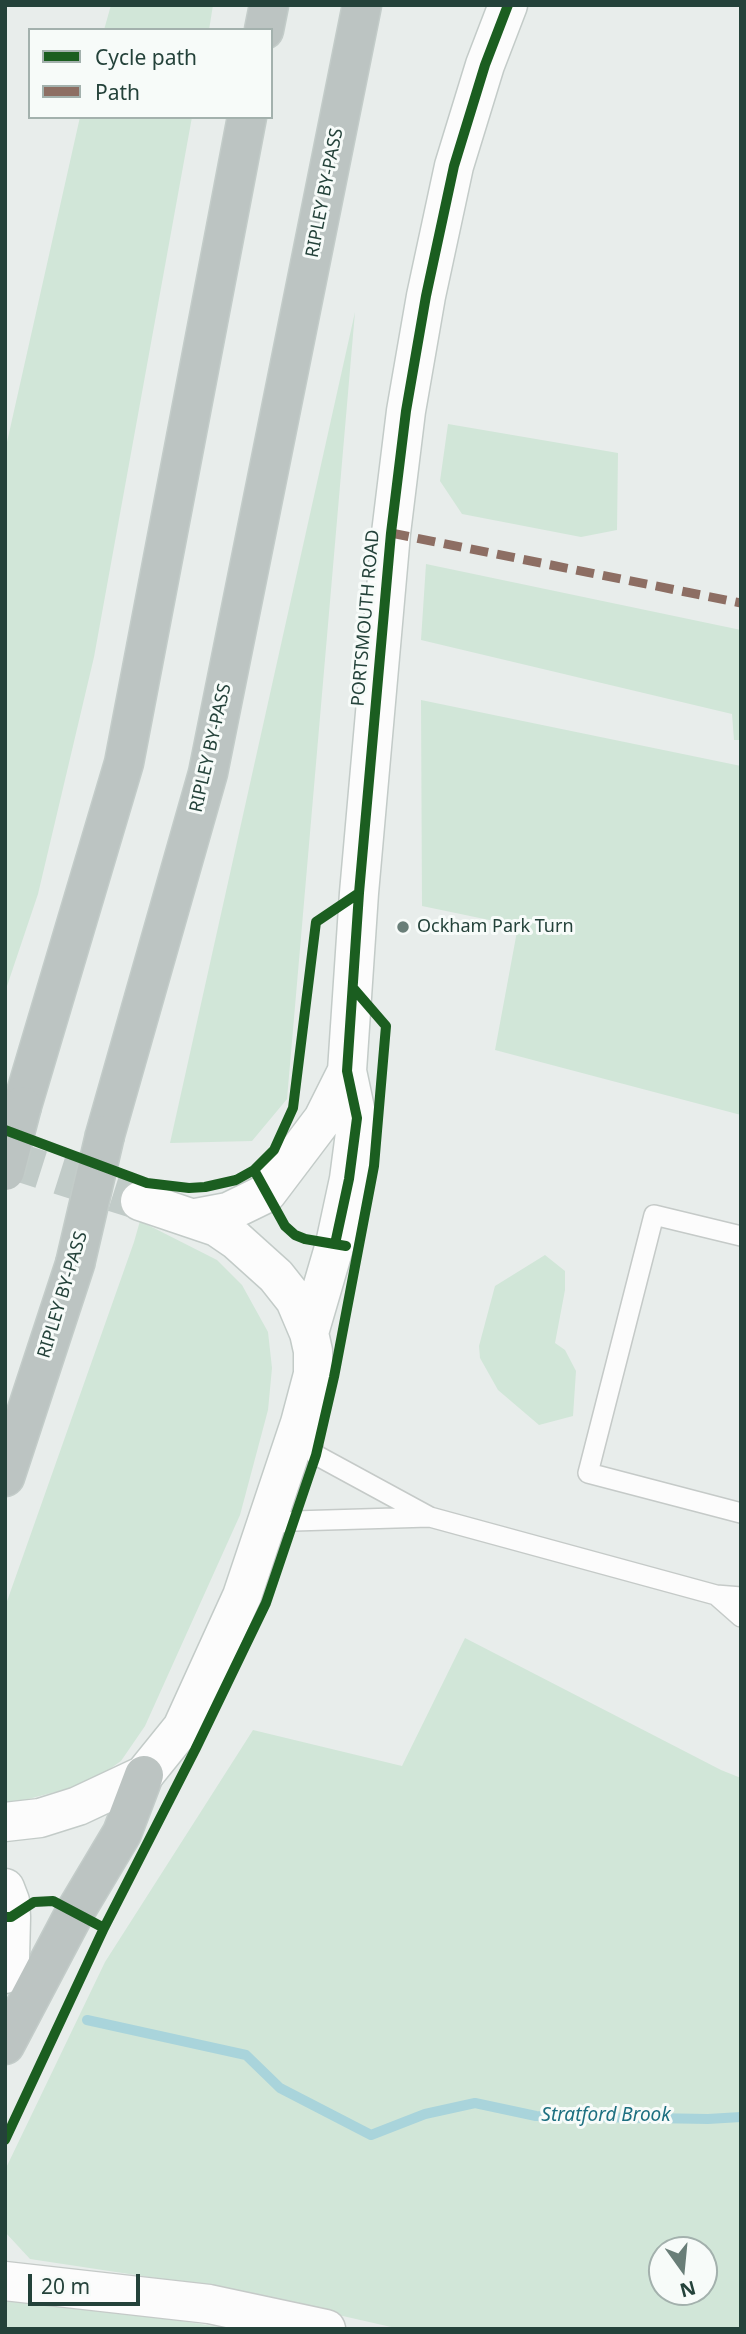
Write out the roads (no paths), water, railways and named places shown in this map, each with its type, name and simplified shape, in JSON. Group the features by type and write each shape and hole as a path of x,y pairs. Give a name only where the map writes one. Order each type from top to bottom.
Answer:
{"highway":[{"path":"264,28 269,5"},
{"name":"RIPLEY BY-PASS","path":"5,1477 75,1264 105,1135 208,773 362,5"},
{"path":"5,1171 124,763 247,119"},
{"path":"5,2045 75,1912 122,1833 145,1775"}],"main road":[{"name":"PORTSMOUTH ROAD","path":"309,1333 335,1244 349,1180 357,1118 347,1071 369,775 391,533 406,411 426,296 454,166 485,65 508,5"},
{"name":"PORTSMOUTH ROAD","path":"196,1218 228,1212 267,1193 323,1119 347,1071"},
{"path":"5,1822 40,1818 78,1806 145,1775 182,1728 242,1596 300,1423 313,1374 313,1351 309,1333 295,1300 276,1276 218,1227 140,1201"},
{"path":"5,1888 10,1901 11,1917 10,1959 5,1974"},
{"path":"5,2260 44,2285"},
{"path":"5,2281 209,2304 326,2329"}],"lane":[{"path":"741,1236 653,1215 588,1472 741,1513"},
{"path":"300,1423 316,1455 430,1517 716,1595 741,1597"},
{"path":"265,1526 294,1521 430,1517"},
{"path":"716,1595 741,1617"}],"waterway":[{"name":"Stratford Brook","path":"87,2020 246,2055 280,2088 371,2135 425,2114 475,2103 536,2116 708,2119 741,2117"}],"tunnel":[{"path":"5,1158 140,1201"}],"place":[{"name":"Ockham Park Turn","path":"403,927"}]}
